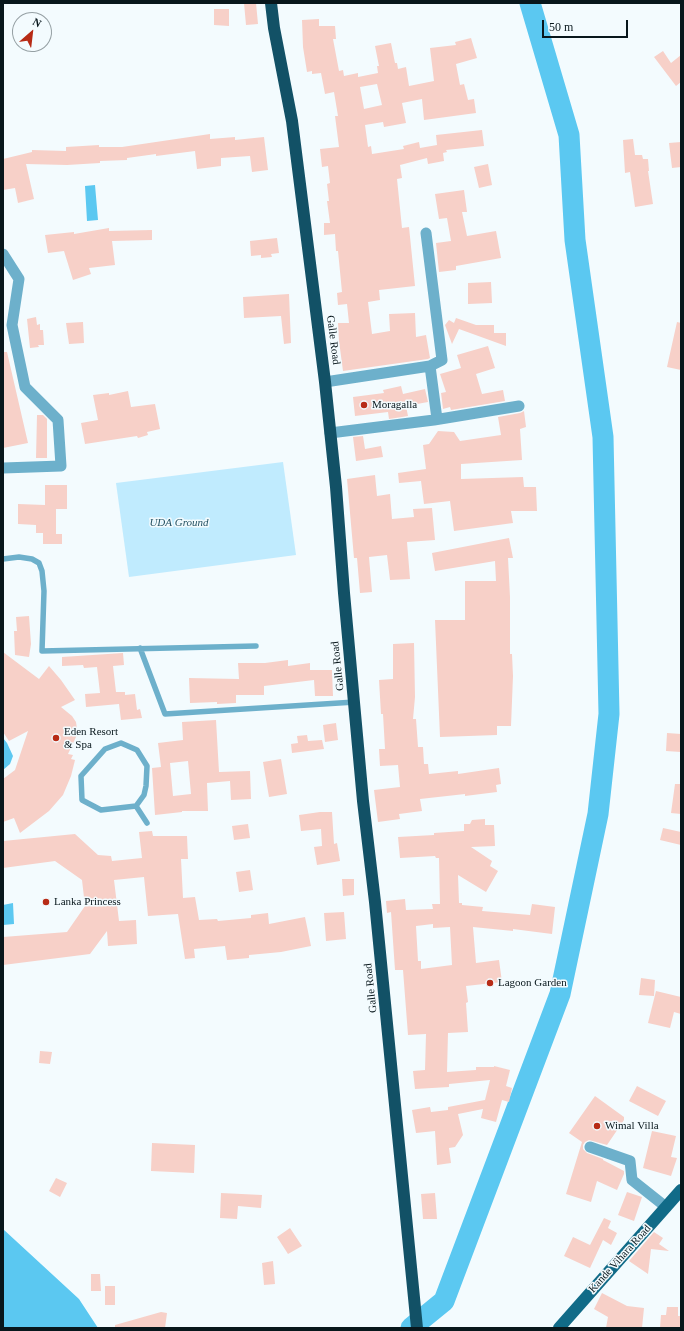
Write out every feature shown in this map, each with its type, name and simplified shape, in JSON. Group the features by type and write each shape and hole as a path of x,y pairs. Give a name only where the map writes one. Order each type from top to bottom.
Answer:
{"highway":[{"name":"Galle Road","path":"270,3 292,121 325,382 364,801 417,1328"}],"main road":[{"name":"Kande Vihara Road","path":"559,1328 681,1190"}],"street":[{"path":"325,382 430,366 442,360 426,233"},
{"path":"3,254 19,279 12,325 25,387 58,420 61,466 3,468"},
{"path":"430,366 438,420"},
{"path":"330,433 438,420 519,406"},
{"path":"590,1147 630,1161 632,1180 666,1207"}],"lane":[{"path":"3,559 19,557 32,558 39,563 42,571 44,591 42,651 256,646"},
{"path":"140,648 165,714 355,702"},
{"path":"121,743 138,750 146,766 146,786 144,795 136,806 101,810 82,800 81,776 105,749 121,743"},
{"path":"136,806 147,823"}],"green space":[{"name":"UDA Ground","path":"283,462 296,555 129,577 116,483"}],"water":[{"path":"95,185 98,220 87,221 85,186"},
{"path":"3,738 13,756 10,764 3,770"},
{"path":"13,903 14,924 3,925 3,905"},
{"path":"3,1229 79,1299 98,1328 3,1328"}],"building":[{"path":"244,3 256,3 258,24 246,25"},
{"path":"214,9 229,9 229,26 214,25"},
{"path":"319,19 319,26 335,26 336,39 333,39 339,71 343,70 344,76 358,73 358,77 378,73 377,66 379,66 375,46 391,43 395,63 397,63 398,69 406,67 409,86 434,81 430,48 456,45 455,42 471,38 477,58 456,64 460,85 464,84 468,100 474,99 476,113 424,120 422,99 402,103 406,123 384,127 383,122 365,125 368,147 371,146 372,154 404,149 403,146 419,142 420,148 437,145 436,135 482,130 484,146 446,150 447,152 443,153 444,161 428,164 427,158 400,165 402,178 397,179 402,228 409,227 415,286 379,290 380,300 368,302 372,334 390,331 389,314 415,313 416,337 426,335 430,358 428,359 343,371 338,323 349,323 347,304 338,305 337,293 342,292 335,234 324,235 324,223 330,223 327,201 329,201 327,184 330,183 328,166 322,167 320,149 339,147 335,116 338,116 334,92 325,94 321,73 312,74 312,71 307,72 303,47 302,20","holes":["377,84 382,105 364,109 360,87"]},
{"path":"663,51 671,63 681,55 681,82 676,86 654,57"},
{"path":"210,134 210,139 235,137 235,140 264,137 268,170 252,172 250,156 221,158 221,166 197,169 195,151 156,156 156,154 127,158 127,160 100,161 100,163 67,165 26,164 34,199 18,203 15,188 3,190 3,159 32,152 32,150 66,151 66,147 99,145 99,147 122,147"},
{"path":"633,139 635,155 642,155 643,159 648,159 648,171 653,204 635,207 630,172 625,173 623,140"},
{"path":"681,142 681,167 672,168 669,143"},
{"path":"488,164 492,185 479,188 474,167"},
{"path":"464,190 467,212 462,212 467,236 496,231 501,258 456,266 456,270 439,272 436,243 451,241 447,218 439,219 435,194"},
{"path":"109,228 109,231 152,230 152,240 112,241 115,265 89,268 91,274 73,280 64,251 48,253 45,235 74,232 74,234"},
{"path":"277,238 279,253 271,254 272,257 261,258 261,255 251,256 250,241"},
{"path":"491,282 492,303 468,304 468,283"},
{"path":"289,294 291,343 284,344 281,316 244,318 243,297"},
{"path":"36,317 37,325 40,324 40,330 43,330 44,345 38,345 39,347 30,348 27,319"},
{"path":"456,318 476,325 494,325 494,333 506,333 506,346 459,329 452,344 445,325 449,320 454,323"},
{"path":"83,322 84,343 69,344 66,323"},
{"path":"677,322 681,323 681,370 667,367"},
{"path":"488,346 495,368 476,374 482,394 503,390 505,401 451,410 450,407 443,409 441,393 446,392 440,374 461,368 457,355"},
{"path":"3,352 7,352 28,443 3,448"},
{"path":"401,386 403,394 425,389 428,402 406,406 408,416 389,419 388,412 355,416 353,397 384,393 383,390"},
{"path":"128,391 131,407 155,404 160,429 147,432 148,435 138,438 137,436 85,444 81,423 98,420 93,395 109,393 109,395"},
{"path":"524,411 526,427 520,429 522,460 461,464 461,479 523,477 524,487 536,487 537,511 511,511 513,523 454,531 450,501 424,504 421,481 399,483 398,473 426,469 423,445 429,444 438,431 454,432 460,441 501,435 498,417"},
{"path":"37,415 43,415 47,419 47,458 36,458"},
{"path":"363,436 365,449 381,446 383,457 356,461 353,437"},
{"path":"375,475 377,496 390,494 392,519 414,517 413,509 432,508 435,540 407,542 410,579 390,580 387,555 369,557 372,592 360,593 357,558 354,558 347,479"},
{"path":"45,485 67,485 67,509 56,509 56,534 62,534 62,544 43,544 43,533 36,533 36,525 18,524 18,504 45,505"},
{"path":"509,538 513,558 508,558 510,654 512,654 513,676 511,726 497,726 497,735 440,737 435,620 465,620 465,581 496,581 495,561 435,571 432,553"},
{"path":"29,616 31,644 29,657 15,655 14,631 17,631 16,617"},
{"path":"414,643 415,697 413,719 416,719 418,747 423,747 424,764 428,764 429,774 458,771 458,774 499,768 501,784 496,785 497,792 420,799 422,811 399,814 400,819 378,822 374,790 400,787 398,765 380,766 379,749 385,749 379,680 393,679 393,644"},
{"path":"3,652 39,679 49,666 75,700 61,707 72,716 76,722 76,737 68,754 73,755 71,759 75,760 71,776 63,795 49,811 20,833 14,818 3,822 3,779 15,770 28,731 9,741 3,732"},
{"path":"123,653 124,665 113,666 116,692 125,692 125,695 135,694 137,710 140,709 142,718 121,720 119,704 86,707 85,694 100,693 97,667 84,668 83,665 62,666 62,657"},
{"path":"288,660 288,666 310,663 310,670 332,670 333,696 315,696 314,680 264,686 264,695 236,695 236,703 190,703 189,678 239,679 238,663 265,663"},
{"path":"216,720 219,772 250,771 251,799 231,800 230,781 207,783 208,811 182,811 155,815 152,768 161,767 158,743 183,740 182,722","holes":["188,761 191,794 173,796 170,763"]},
{"path":"336,723 338,740 325,742 323,725"},
{"path":"667,733 681,734 681,752 666,751"},
{"path":"307,735 308,741 322,740 324,749 292,753 291,744 298,743 297,736"},
{"path":"281,759 287,794 269,797 263,762"},
{"path":"675,784 681,784 681,814 671,813"},
{"path":"332,812 334,844 337,843 340,861 317,865 314,847 322,846 321,829 301,831 299,815"},
{"path":"485,819 485,825 494,825 495,846 471,847 492,861 490,866 498,871 486,892 458,875 459,903 462,903 462,905 483,907 482,911 530,915 532,904 555,907 552,934 513,929 513,931 473,927 476,963 499,960 502,982 466,986 468,1002 466,1003 468,1032 448,1033 447,1072 476,1070 476,1067 494,1066 510,1070 506,1086 512,1088 509,1102 502,1100 496,1122 481,1118 483,1109 458,1114 463,1135 455,1147 449,1148 451,1163 437,1165 435,1131 416,1133 412,1110 430,1107 431,1112 448,1110 448,1107 485,1100 490,1080 449,1084 449,1087 415,1089 413,1071 425,1070 426,1034 408,1035 403,970 395,970 391,912 387,913 386,901 405,899 406,910 433,909 432,904 440,904 439,858 436,858 435,856 400,858 398,837 434,835 434,833 464,831 464,824 470,824 472,820","holes":["433,924 433,928 450,927 452,965 421,969 421,961 418,961 416,926"]},
{"path":"248,824 250,838 234,840 232,826"},
{"path":"663,828 681,832 681,845 660,840"},
{"path":"152,831 153,836 187,836 188,859 181,859 183,898 195,897 199,920 217,919 218,921 251,918 251,915 268,913 269,924 305,917 311,946 281,952 249,955 249,958 227,960 225,946 194,949 195,958 185,959 178,914 148,916 144,877 114,880 119,921 136,920 137,944 108,946 107,931 90,954 3,965 3,937 67,932 85,906 82,880 55,861 3,868 3,841 75,834 98,855 111,856 112,861 142,858 139,832"},
{"path":"250,870 253,890 239,892 236,872"},
{"path":"342,879 354,879 354,895 343,896"},
{"path":"344,912 346,939 326,941 324,913"},
{"path":"641,978 655,980 654,996 639,995"},
{"path":"656,991 681,997 681,1014 674,1012 670,1028 648,1023"},
{"path":"40,1051 52,1052 50,1064 39,1063"},
{"path":"637,1086 666,1101 658,1116 629,1101"},
{"path":"595,1096 624,1117 624,1120 607,1145 589,1140 583,1145 583,1149 587,1153 603,1159 624,1171 624,1174 617,1190 597,1181 591,1202 566,1194 582,1142 569,1133"},
{"path":"652,1131 676,1136 671,1157 677,1158 671,1176 643,1168"},
{"path":"152,1143 195,1145 194,1173 151,1171"},
{"path":"56,1178 67,1183 60,1197 49,1191"},
{"path":"627,1192 642,1197 634,1221 618,1215"},
{"path":"221,1193 262,1195 261,1208 238,1206 237,1219 220,1218"},
{"path":"435,1193 437,1219 423,1219 421,1194"},
{"path":"604,1218 611,1221 608,1228 617,1233 611,1245 603,1240 590,1268 564,1256 573,1237 590,1245"},
{"path":"290,1228 302,1246 288,1254 277,1237"},
{"path":"654,1232 663,1238 659,1244 669,1251 651,1249 648,1274 629,1261"},
{"path":"273,1261 275,1284 264,1285 262,1263"},
{"path":"91,1274 100,1274 101,1291 91,1291"},
{"path":"105,1286 115,1286 115,1305 105,1305"},
{"path":"602,1293 627,1306 644,1308 642,1328 606,1328 608,1317 594,1309"},
{"path":"667,1307 678,1307 678,1316 681,1316 681,1328 660,1328 661,1315 666,1315"},
{"path":"161,1312 167,1313 165,1328 115,1328 115,1325"}],"waterway":[{"path":"411,1328 444,1301 560,994 598,814 609,714 603,437 575,240 569,135 530,3"}],"place":[{"name":"Moragalla","path":"364,405"},
{"name":"Eden Resort & Spa","path":"56,738"},
{"name":"Lanka Princess","path":"46,902"},
{"name":"Lagoon Garden","path":"490,983"},
{"name":"Wimal Villa","path":"597,1126"}]}
